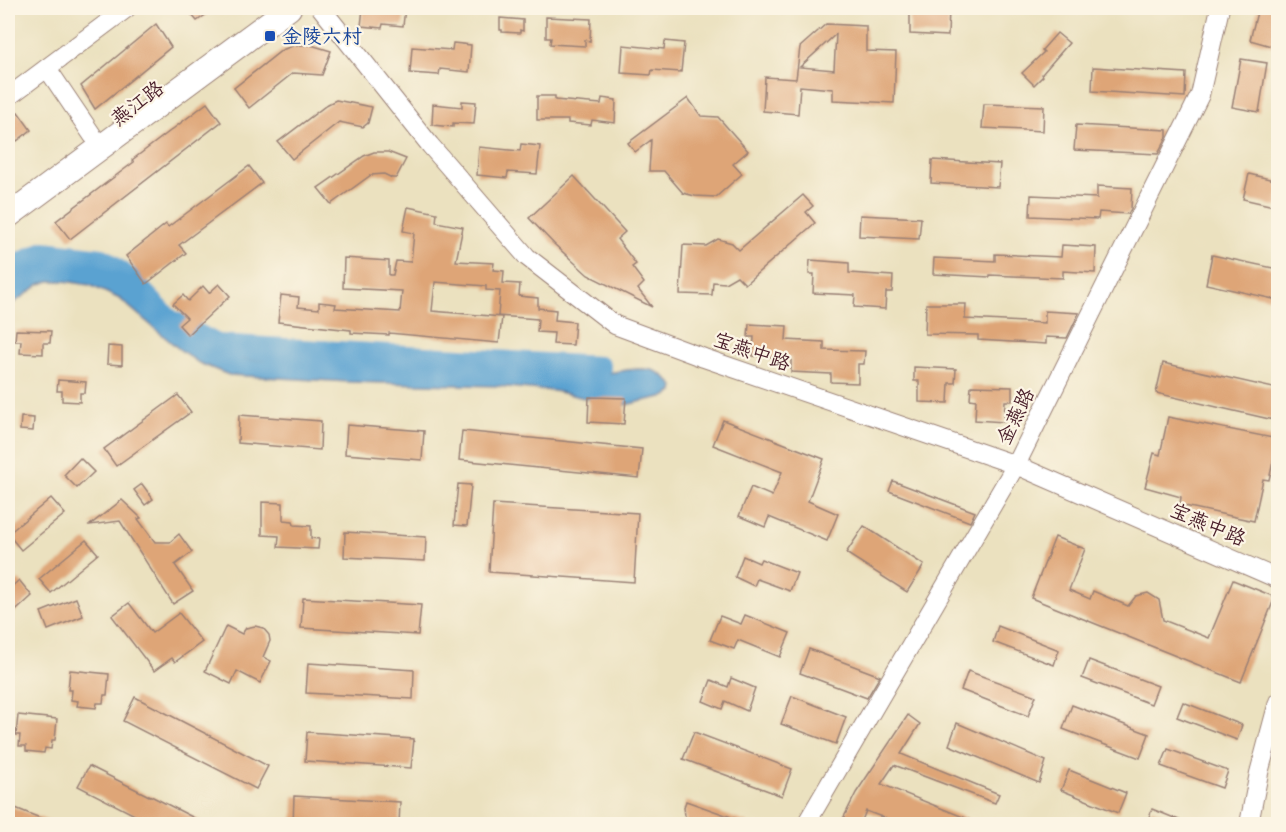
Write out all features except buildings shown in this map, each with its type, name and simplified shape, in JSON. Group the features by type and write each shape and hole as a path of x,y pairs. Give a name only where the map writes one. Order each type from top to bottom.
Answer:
{"main road":[{"name":"燕江路","path":"8,200 266,8"},
{"path":"8,216 289,8"}],"street":[{"path":"8,97 127,8"},
{"name":"宝燕中路","path":"321,8 430,145 527,257 615,325 704,358 1016,465 1278,579"},
{"name":"金燕路","path":"806,825 1016,465 1200,95 1220,8"},
{"path":"47,68 93,136"},
{"path":"1249,825 1259,773 1278,702"}],"water":[{"path":"61,260 101,270 125,282 147,297 197,340 218,353 231,357 272,360 353,359 596,373 646,369 664,376 674,386 673,392 666,396 620,406 554,391 496,386 349,382 229,375 199,363 120,299 90,285 50,281 40,284 8,307 8,284 33,269"}],"waterway":[{"path":"8,271 44,253 102,260 128,279 168,320 217,346 599,368"}],"place":[{"name":"金陵六村","path":"270,36"}]}
